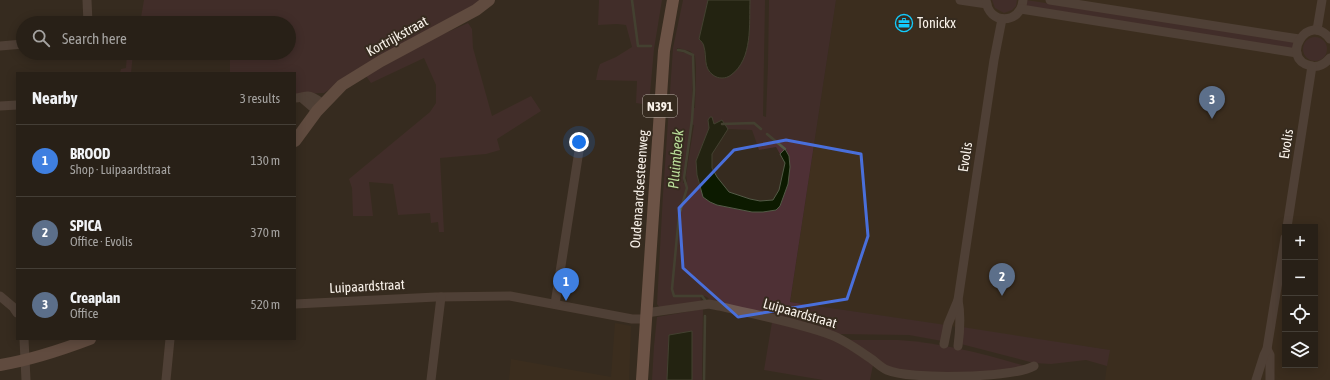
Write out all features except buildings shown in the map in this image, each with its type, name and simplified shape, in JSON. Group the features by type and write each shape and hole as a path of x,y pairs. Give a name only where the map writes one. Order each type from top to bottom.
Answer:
{"main road":[{"name":"Kortrijkstraat","path":"296,140 320,107 342,85 381,61 476,10 490,0"},
{"name":"Oudenaardsesteenweg","path":"642,380 664,51 673,0"},
{"path":"0,365 24,361 87,340"}],"street":[{"path":"87,0 88,16"},
{"path":"960,0 986,2 988,8 994,15 1002,18 1013,17 1021,9 1023,0"},
{"path":"1050,0 1299,39"},
{"path":"1317,30 1322,0"},
{"path":"1021,9 1297,53"},
{"name":"Evolis","path":"944,344 948,324 958,300 994,60 1002,18"},
{"path":"1330,39 1324,33 1317,30 1309,31 1304,33 1299,39 1297,46 1297,53 1301,61 1305,64 1312,66 1323,64 1330,58"},
{"path":"0,46 16,45"},
{"name":"Evolis","path":"1287,224 1312,66"},
{"path":"298,98 307,96 310,97 320,107"},
{"path":"0,106 16,105"},
{"path":"555,304 581,138"},
{"path":"1256,380 1267,349 1282,256"},
{"path":"0,296 16,312"},
{"name":"Luipaardstraat","path":"296,304 441,297 510,296 632,320 709,304 810,328 832,335 866,355 886,370 903,375 961,376 999,374 1034,366"},
{"path":"431,380 441,297"},
{"name":"Evolis","path":"958,300 960,307 960,336 958,346"},
{"path":"24,340 26,380"},
{"path":"166,380 170,340"},
{"path":"1267,349 1270,355 1270,380"}],"highlighted area":[{"path":"786,140 861,154 868,236 847,299 738,317 683,268 679,208 734,150"}],"shaded area":[{"path":"144,0 485,0 374,61 324,93 296,94 296,72 230,72 230,60 296,60 296,16 141,16"},
{"path":"599,0 662,0 654,49 649,105 636,103 637,81 596,80 600,64 616,57 632,47 626,25 598,25"},
{"path":"683,0 708,0 700,39 704,45 705,61 749,39 750,0 765,0 763,116 766,117 769,0 836,0 790,302 946,325 942,341 909,335 837,334 711,301 707,297 700,295 701,303 660,308 657,304 673,48","holes":["677,48 690,51 695,56 695,108 692,108 693,60 691,54 677,51","708,120 713,124 722,120 728,129 752,130 759,150 776,147 780,154 786,149 789,164 789,178 780,206 731,207 717,205 696,161 709,128","691,124 694,125 686,175 687,182 683,183"]},
{"path":"708,0 750,0 748,40 743,60 731,75 724,78 713,75 708,69 704,46 699,39"},
{"path":"836,0 1330,0 1330,380 1105,380 1109,350 790,302"},
{"path":"992,0 1017,0 1016,6 1012,10 1004,13 995,8"},
{"path":"1026,0 1295,41 1293,49 1025,7"},
{"path":"468,23 472,29 473,48 492,116 531,96 541,111 497,139 500,150 486,154 440,158 444,232 439,232 438,222 431,223 430,213 398,215 393,184 369,182 373,216 353,216 352,188 349,179 430,112 436,103 436,85 424,58 371,83 366,76 434,38"},
{"path":"1315,37 1324,40 1327,49 1324,58 1315,61 1306,58 1303,49 1306,40"},
{"path":"127,60 132,60 131,72 120,72 121,69 126,68"},
{"path":"712,117 714,124 722,120 728,129 712,154 712,168 729,192 760,201 773,200 779,190 785,163 780,154 785,149 789,156 790,167 788,184 780,206 776,210 752,212 717,205 703,197 697,175 696,161 709,128 708,120"},
{"path":"703,309 702,380 692,380 692,332 669,335 667,380 652,380 657,317"},
{"path":"772,322 815,332 838,341 873,365 870,380 823,380 764,370"},
{"path":"615,323 631,326 629,380 509,380 511,359 611,377"},
{"path":"962,327 1110,350 1107,366 1086,360 1051,364 1034,363 961,344"},
{"path":"692,331 692,380 667,380 669,335"},
{"path":"846,340 915,341 948,346 1028,367 959,374 895,371"}],"waterway":[{"name":"Pluimbeek","path":"632,0 638,46 651,46"},
{"name":"Pluimbeek","path":"678,50 693,55 694,90 692,120 684,178 687,188 679,215 672,289 674,296 702,296 705,300"},
{"path":"722,124 754,123 761,129"},
{"path":"767,134 785,149"},
{"name":"Pluimbeek","path":"704,380 705,316"}],"place":[{"name":"Tonickx","path":"904,23"},
{"name":"Creaplan","path":"1212,119"},
{"name":"SPICA","path":"1002,296"},
{"name":"BROOD","path":"566,301"}]}
